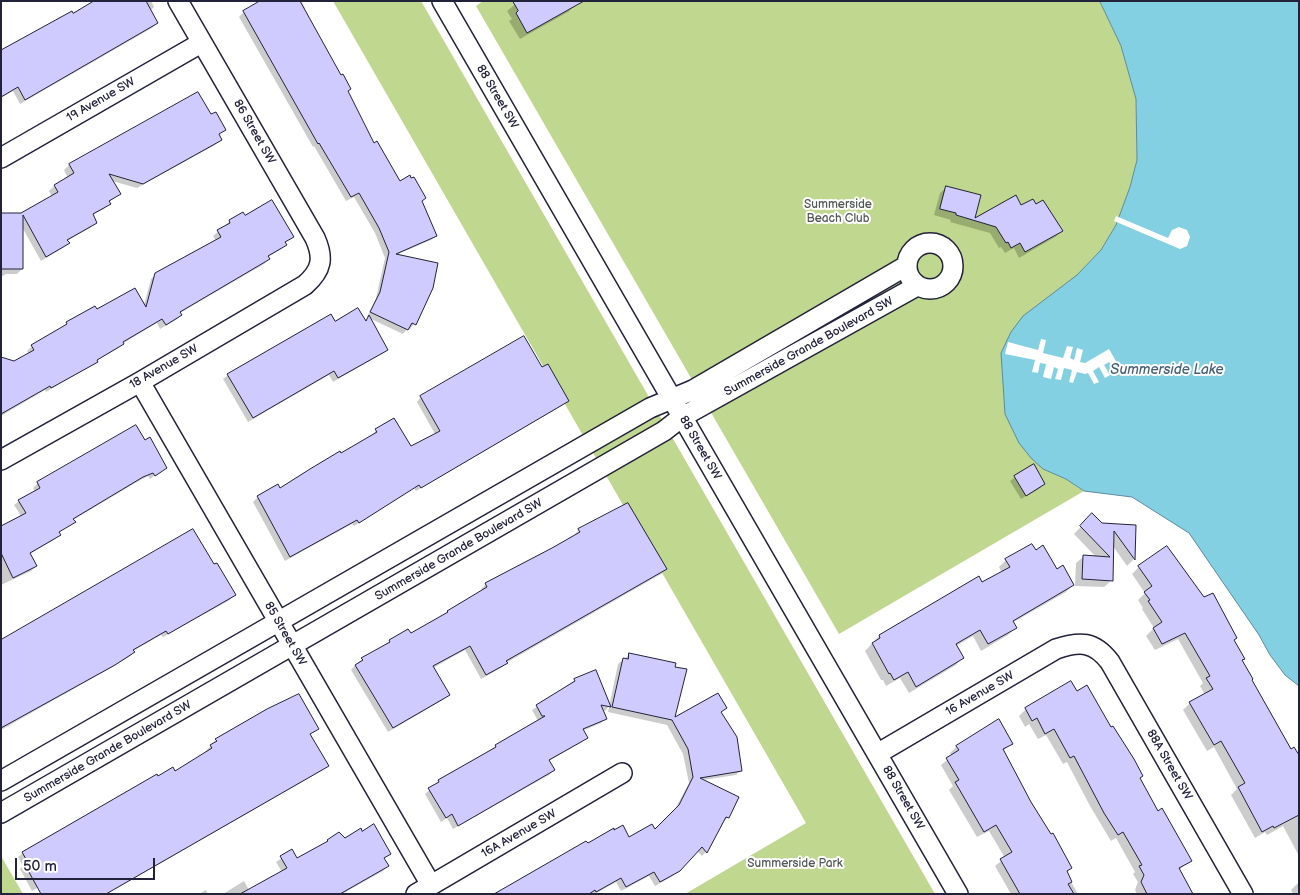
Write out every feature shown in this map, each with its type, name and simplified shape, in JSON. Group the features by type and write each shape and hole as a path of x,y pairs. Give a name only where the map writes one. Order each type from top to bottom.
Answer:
{"street":[{"name":"86 Street SW","path":"178,1 315,238 320,249 320,266"},
{"name":"88 Street SW","path":"442,1 958,894"},
{"name":"19 Avenue SW","path":"1,158 201,42"},
{"name":"Summerside Grande Boulevard SW","path":"1,781 650,408 693,390 740,364 906,266 911,252 924,244 940,245 951,256 953,271 950,278 939,288 931,290 917,286 682,417 664,431 1,813"},
{"name":"18 Avenue SW","path":"1,460 140,382 305,285 314,277 320,266"},
{"path":"906,266 911,281 917,286"},
{"name":"85 Street SW","path":"140,382 292,646 423,889"},
{"name":"16 Avenue SW","path":"877,754 1056,649 1069,645 1086,644"},
{"name":"88A Street SW","path":"1086,644 1097,648 1110,662 1243,894"},
{"name":"16A Avenue SW","path":"423,889 622,773"}],"green space":[{"name":"Summerside Park","path":"333,1 421,1 935,894 685,894 806,823"},
{"name":"Summerside Beach Club","path":"483,1 1100,1 1121,46 1136,99 1137,160 1130,187 1116,225 1101,250 1077,275 1043,469 1066,479 1084,491 839,634 476,6"},
{"path":"1,856 23,894 1,894"}],"water":[{"name":"Summerside Lake","path":"1100,1 1299,1 1299,686 1285,675 1270,655 1259,635 1189,533 1132,497 1084,491 1066,479 1043,469 1019,443 1005,414 1001,353 1011,332 1023,316 1077,275 1101,250 1116,225 1130,187 1137,160 1136,99 1121,46"}],"pier":[{"path":"1116,216 1168,238 1172,230 1179,227 1187,230 1190,237 1187,246 1180,249 1114,221"},
{"path":"1041,339 1046,340 1043,353 1063,358 1067,346 1073,347 1070,358 1074,360 1077,348 1083,350 1080,362 1085,363 1109,349 1121,370 1116,373 1109,362 1104,365 1110,375 1105,378 1099,367 1093,371 1099,382 1094,384 1088,373 1077,372 1073,383 1069,382 1072,370 1064,368 1061,380 1055,379 1058,369 1054,367 1051,379 1043,377 1046,364 1040,363 1038,373 1032,372 1035,360 1005,354 1008,342 1038,350"}],"building":[{"path":"94,1 146,1 158,23 25,100 18,87 1,97 1,50"},
{"path":"260,1 300,1 341,75 343,74 351,89 348,91 374,143 377,141 400,181 410,175 411,178 414,177 426,198 422,201 437,236 396,254 438,263 433,288 416,325 412,323 408,330 370,312 380,292 389,252 379,228 359,193 351,197 318,144 243,11"},
{"path":"513,1 584,1 527,33 516,13 518,11"},
{"path":"198,92 211,114 216,112 226,130 219,134 222,140 143,184 109,174 121,194 109,201 111,204 93,214 97,223 67,240 70,243 46,257 23,215 23,269 1,269 1,213 21,213 58,192 54,185 74,173 69,164"},
{"path":"946,186 981,195 975,218 1016,195 1021,205 1033,199 1036,204 1043,200 1063,231 1025,252 1020,243 1011,248 996,227 940,209"},
{"path":"272,200 294,237 285,242 287,245 268,256 270,259 180,312 182,315 166,325 162,319 123,342 124,344 97,360 98,362 51,388 50,386 1,414 1,357 14,361 34,350 31,345 67,324 66,322 95,306 97,309 135,288 146,307 155,273 221,237 217,230 230,223 229,220 243,212 245,215"},
{"path":"358,308 366,321 369,315 388,350 338,378 334,371 253,418 227,374 331,314 335,321"},
{"path":"524,336 542,367 548,364 569,401 421,488 419,485 359,523 357,520 290,557 257,496 278,484 280,488 340,451 341,453 377,432 375,429 394,418 411,446 440,431 420,396"},
{"path":"136,425 145,440 150,437 167,468 155,476 153,473 143,477 73,519 76,522 59,532 61,535 30,553 37,566 13,578 1,553 1,526 26,513 18,500 40,488 37,482"},
{"path":"1034,464 1045,484 1026,496 1014,476"},
{"path":"628,503 667,569 506,661 508,663 486,675 470,646 433,666 450,695 393,728 355,665 363,660 361,658 390,642 389,640 408,629 411,633 448,612 487,587 485,583 552,548 580,532 578,529"},
{"path":"1092,513 1102,523 1136,525 1135,560 1114,531 1113,581 1082,579 1083,555 1110,557 1080,526"},
{"path":"193,529 214,564 217,563 236,595 168,634 166,631 133,650 135,652 115,665 1,728 1,640"},
{"path":"1032,544 1036,550 1043,545 1057,569 1063,565 1074,585 1013,621 1017,628 988,644 980,630 956,644 964,658 916,687 908,672 894,680 872,643 880,638 879,635 979,576 982,582 1010,567 1005,559"},
{"path":"1167,546 1204,597 1213,593 1237,638 1234,640 1245,659 1242,660 1252,680 1291,749 1294,747 1299,755 1299,815 1274,828 1273,826 1262,832 1238,787 1245,783 1221,741 1214,745 1189,702 1213,689 1206,678 1210,676 1185,633 1162,644 1153,628 1162,622 1144,592 1152,586 1138,566"},
{"path":"629,653 676,663 675,667 687,669 675,717 718,693 727,708 721,712 737,737 742,771 700,778 739,797 729,818 726,817 707,853 702,847 680,871 660,882 654,872 626,887 621,878 589,894 494,894 586,841 588,843 614,828 614,830 623,825 629,837 652,824 655,829 679,805 693,777 688,749 672,720 612,707 623,658 628,659"},
{"path":"596,670 611,707 601,705 607,719 583,729 588,738 549,760 555,770 458,826 452,814 446,818 428,788 439,782 438,780 545,716 542,716 536,705 575,681 574,679"},
{"path":"1071,681 1077,691 1087,685 1111,727 1113,726 1134,759 1143,776 1140,778 1158,811 1162,808 1192,861 1179,868 1193,894 1147,894 1141,882 1144,875 1139,866 1142,865 1123,832 1118,835 1104,813 1074,756 1070,758 1054,729 1045,734 1037,718 1032,721 1025,708"},
{"path":"299,694 319,729 310,734 329,766 106,894 41,894 24,863 27,861 22,852 157,774 158,776 173,767 175,771 212,748 210,745 217,741 215,739 267,709"},
{"path":"999,719 1013,744 1003,749 1031,802 1051,834 1053,833 1072,868 1067,871 1072,882 1068,884 1074,894 1020,894 1000,859 1012,852 996,825 984,832 955,782 959,780 946,758 959,750 956,746"},
{"path":"374,824 391,854 384,858 389,866 340,894 240,894 287,868 280,856 292,849 297,858 328,841 339,832 345,838 361,828 362,831"}]}
